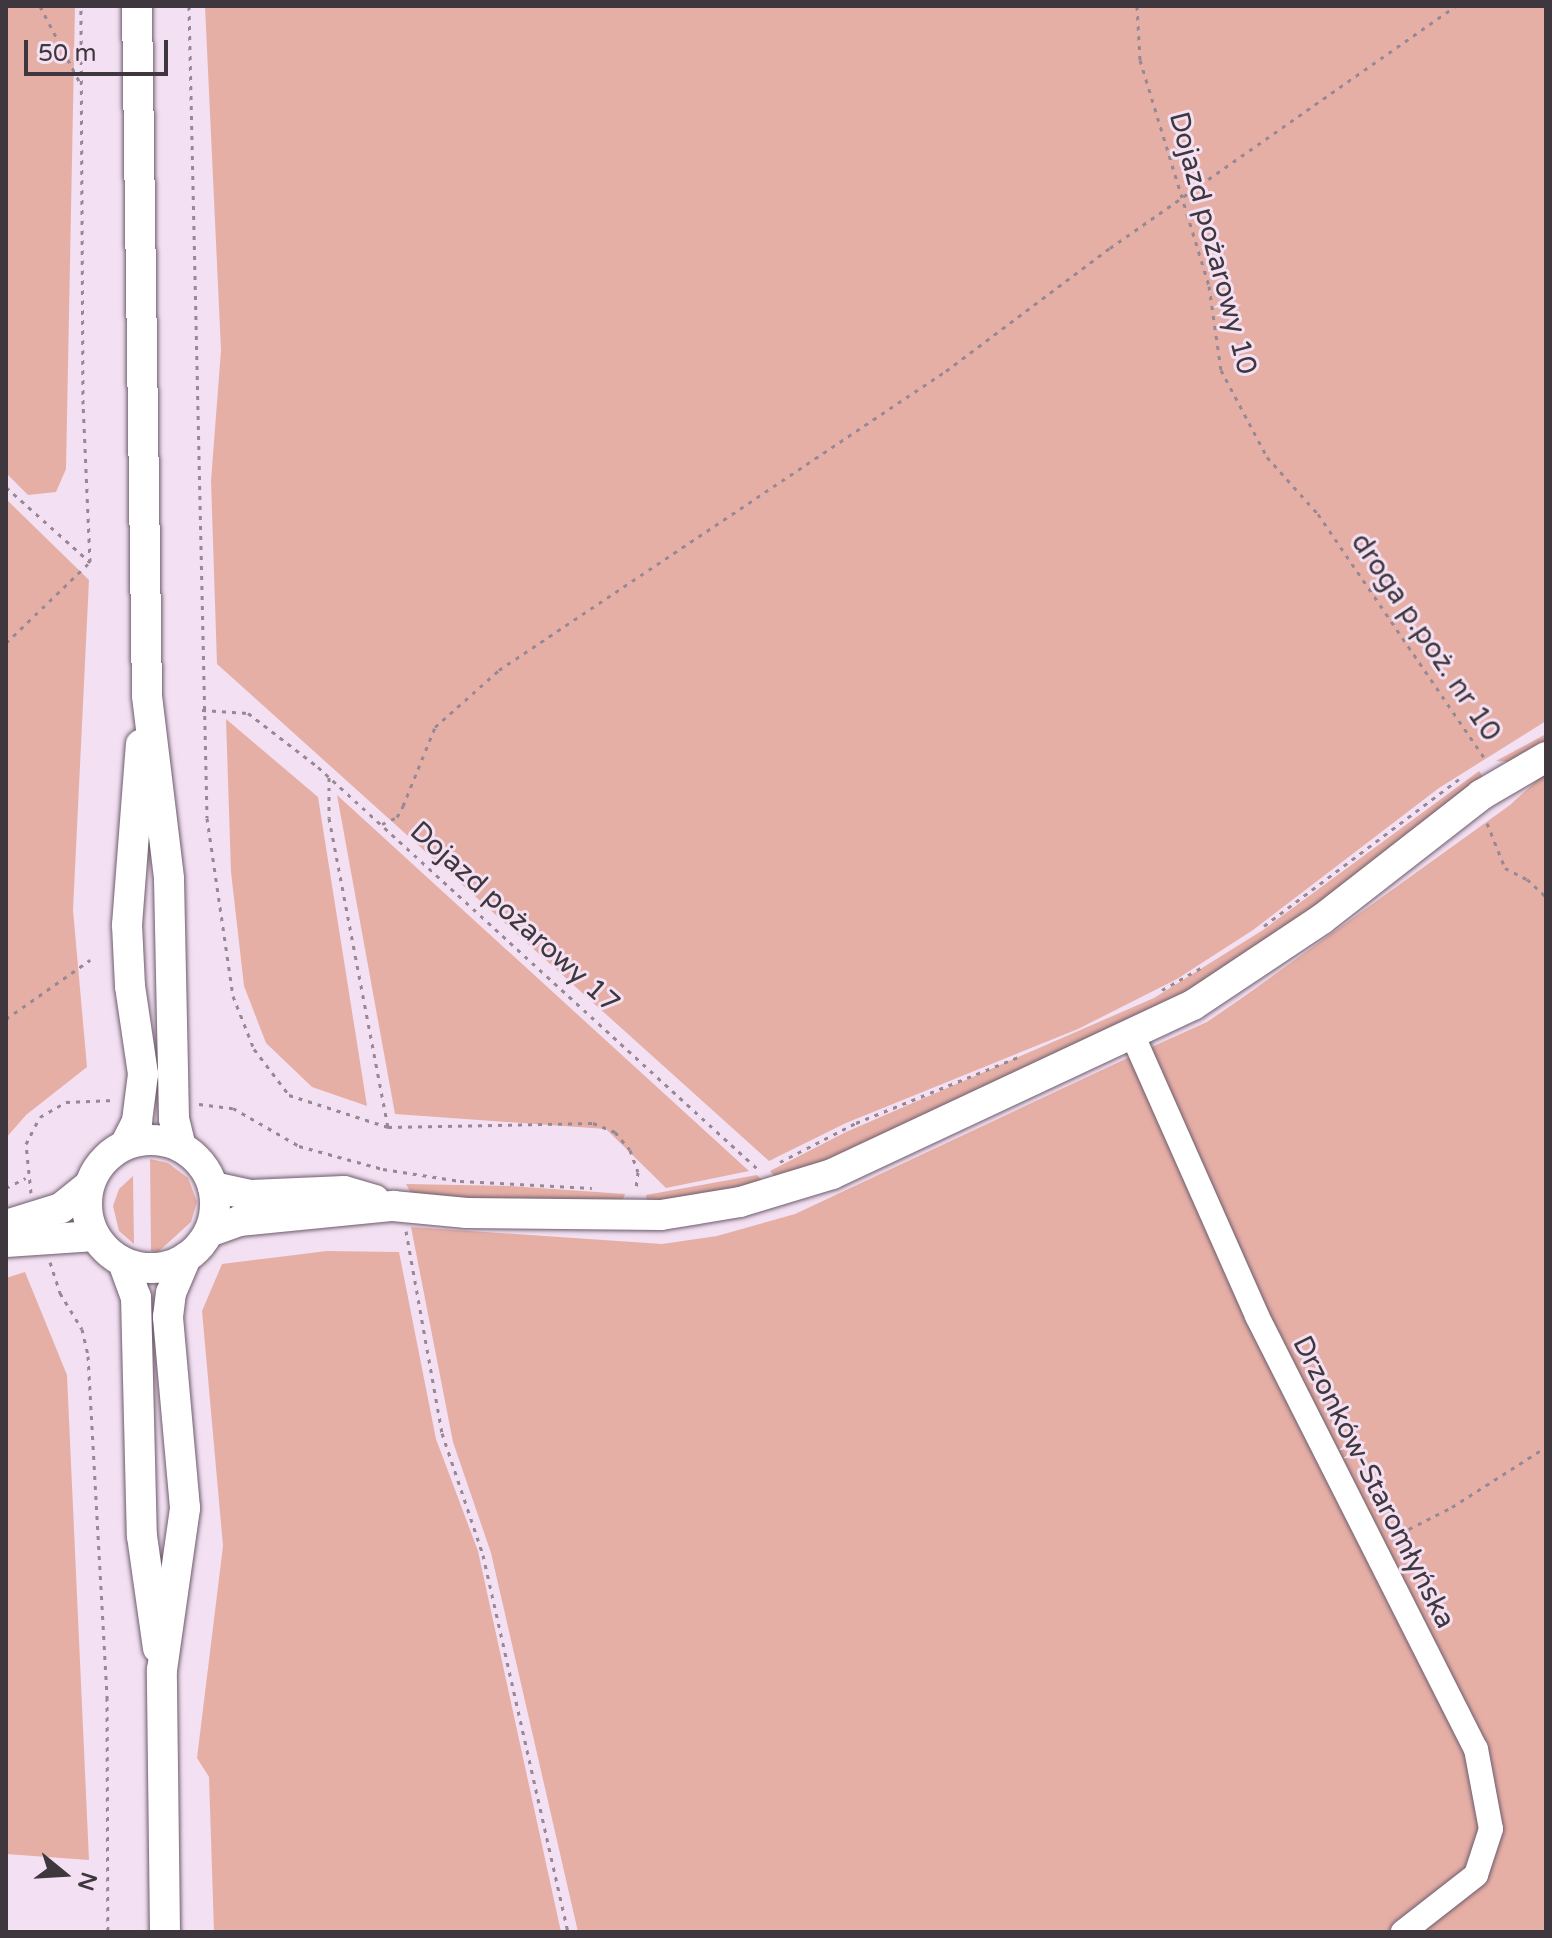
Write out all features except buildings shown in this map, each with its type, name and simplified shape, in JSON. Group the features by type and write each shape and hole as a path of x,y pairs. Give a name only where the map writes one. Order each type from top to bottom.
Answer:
{"main road":[{"path":"125,1145 140,1101 142,1048 130,986 128,912 147,696 137,6"},
{"path":"147,696 169,879 174,1102 181,1147"},
{"path":"213,1187 251,1195 344,1191 397,1206 467,1213 630,1199 702,1211 769,1182 885,1152 1193,1005 1322,919 1484,773 1546,757"},
{"path":"6,1242 42,1226 89,1185 103,1161 125,1145 152,1140 181,1147 196,1157 213,1187 209,1232"},
{"path":"89,1185 87,1216 95,1236 123,1262 136,1297 142,1536 162,1670 165,1932"},
{"path":"162,1670 185,1508 168,1317 174,1285 186,1257 209,1232 239,1221 397,1206"},
{"path":"6,1225 42,1226 95,1236"},
{"path":"123,1262 153,1268 186,1257"}],"lane":[{"name":"Drzonków-Staromłyńska","path":"1133,1036 1257,1316 1476,1749 1491,1829 1476,1875 1403,1932"}],"path":[{"path":"40,6 81,84"},
{"path":"6,643 90,562 81,6"},
{"path":"189,6 202,710 207,818 233,996 254,1049 289,1095 388,1127 593,1123 615,1132 630,1150 638,1172 630,1199"},
{"name":"Dojazd pożarowy 10","path":"1137,6 1140,60 1209,286 1221,370 1267,457 1318,514"},
{"path":"382,824 397,817 435,727 499,670 946,371 1184,197 1456,6"},
{"path":"6,487 90,562"},
{"name":"droga p.poż. nr 10","path":"1318,514 1484,773"},
{"name":"Dojazd pożarowy 17","path":"202,710 248,713 329,777 769,1182"},
{"path":"1253,934 1484,773 1491,840 1505,868 1527,879 1546,897"},
{"path":"329,777 329,818 388,1127"},
{"path":"6,1019 90,960"},
{"path":"1156,994 1214,960"},
{"path":"749,1174 769,1182 856,1123 1034,1051"},
{"path":"108,1932 106,1669 88,1356 82,1329 60,1293 26,1178 26,1144 40,1117 66,1102 140,1101"},
{"path":"174,1102 233,1108 299,1146 383,1169 460,1181 593,1188"},
{"path":"6,1188 26,1178"},
{"path":"630,1199 649,1191"},
{"path":"397,1206 442,1433 483,1555 568,1932"},
{"path":"1374,1546 1452,1507 1546,1447"}],"shaded area":[{"path":"6,6 75,6 66,469 56,492 28,495 6,473"},
{"path":"205,6 1546,6 1546,721 1439,788 1253,930 1177,979 1078,1029 846,1123 769,1161 217,664 211,481 221,350"},
{"path":"6,499 89,580 73,910 87,1067 26,1115 6,1138"},
{"path":"226,719 318,797 367,1106 312,1087 266,1043 244,986 231,872"},
{"path":"1546,734 1546,747 1511,762 1496,761"},
{"path":"1479,771 1484,778 1221,977 872,1148 774,1176 770,1171 846,1132 1154,998 1263,930"},
{"path":"1546,772 1546,1932 1413,1932 1479,1879 1481,1747 1262,1310 1145,1050 1207,1022 1242,998 1510,805"},
{"path":"337,795 749,1171 666,1188 606,1129 395,1114"},
{"path":"1134,1055 1470,1751 1487,1830 1470,1871 1395,1932 578,1932 491,1553 453,1442 411,1227 662,1244 717,1236 795,1214"},
{"path":"150,1159 168,1163 188,1178 197,1202 191,1222 158,1252 151,1251"},
{"path":"757,1175 762,1180 730,1196 647,1201 646,1195"},
{"path":"133,1176 134,1244 119,1231 113,1206 119,1189"},
{"path":"406,1184 510,1186 625,1194 621,1205 413,1197"},
{"path":"327,1251 399,1252 436,1439 478,1551 561,1932 214,1932 209,1777 197,1758 223,1546 202,1311 222,1264"},
{"path":"25,1272 67,1375 89,1860 6,1854 6,1278"}]}
